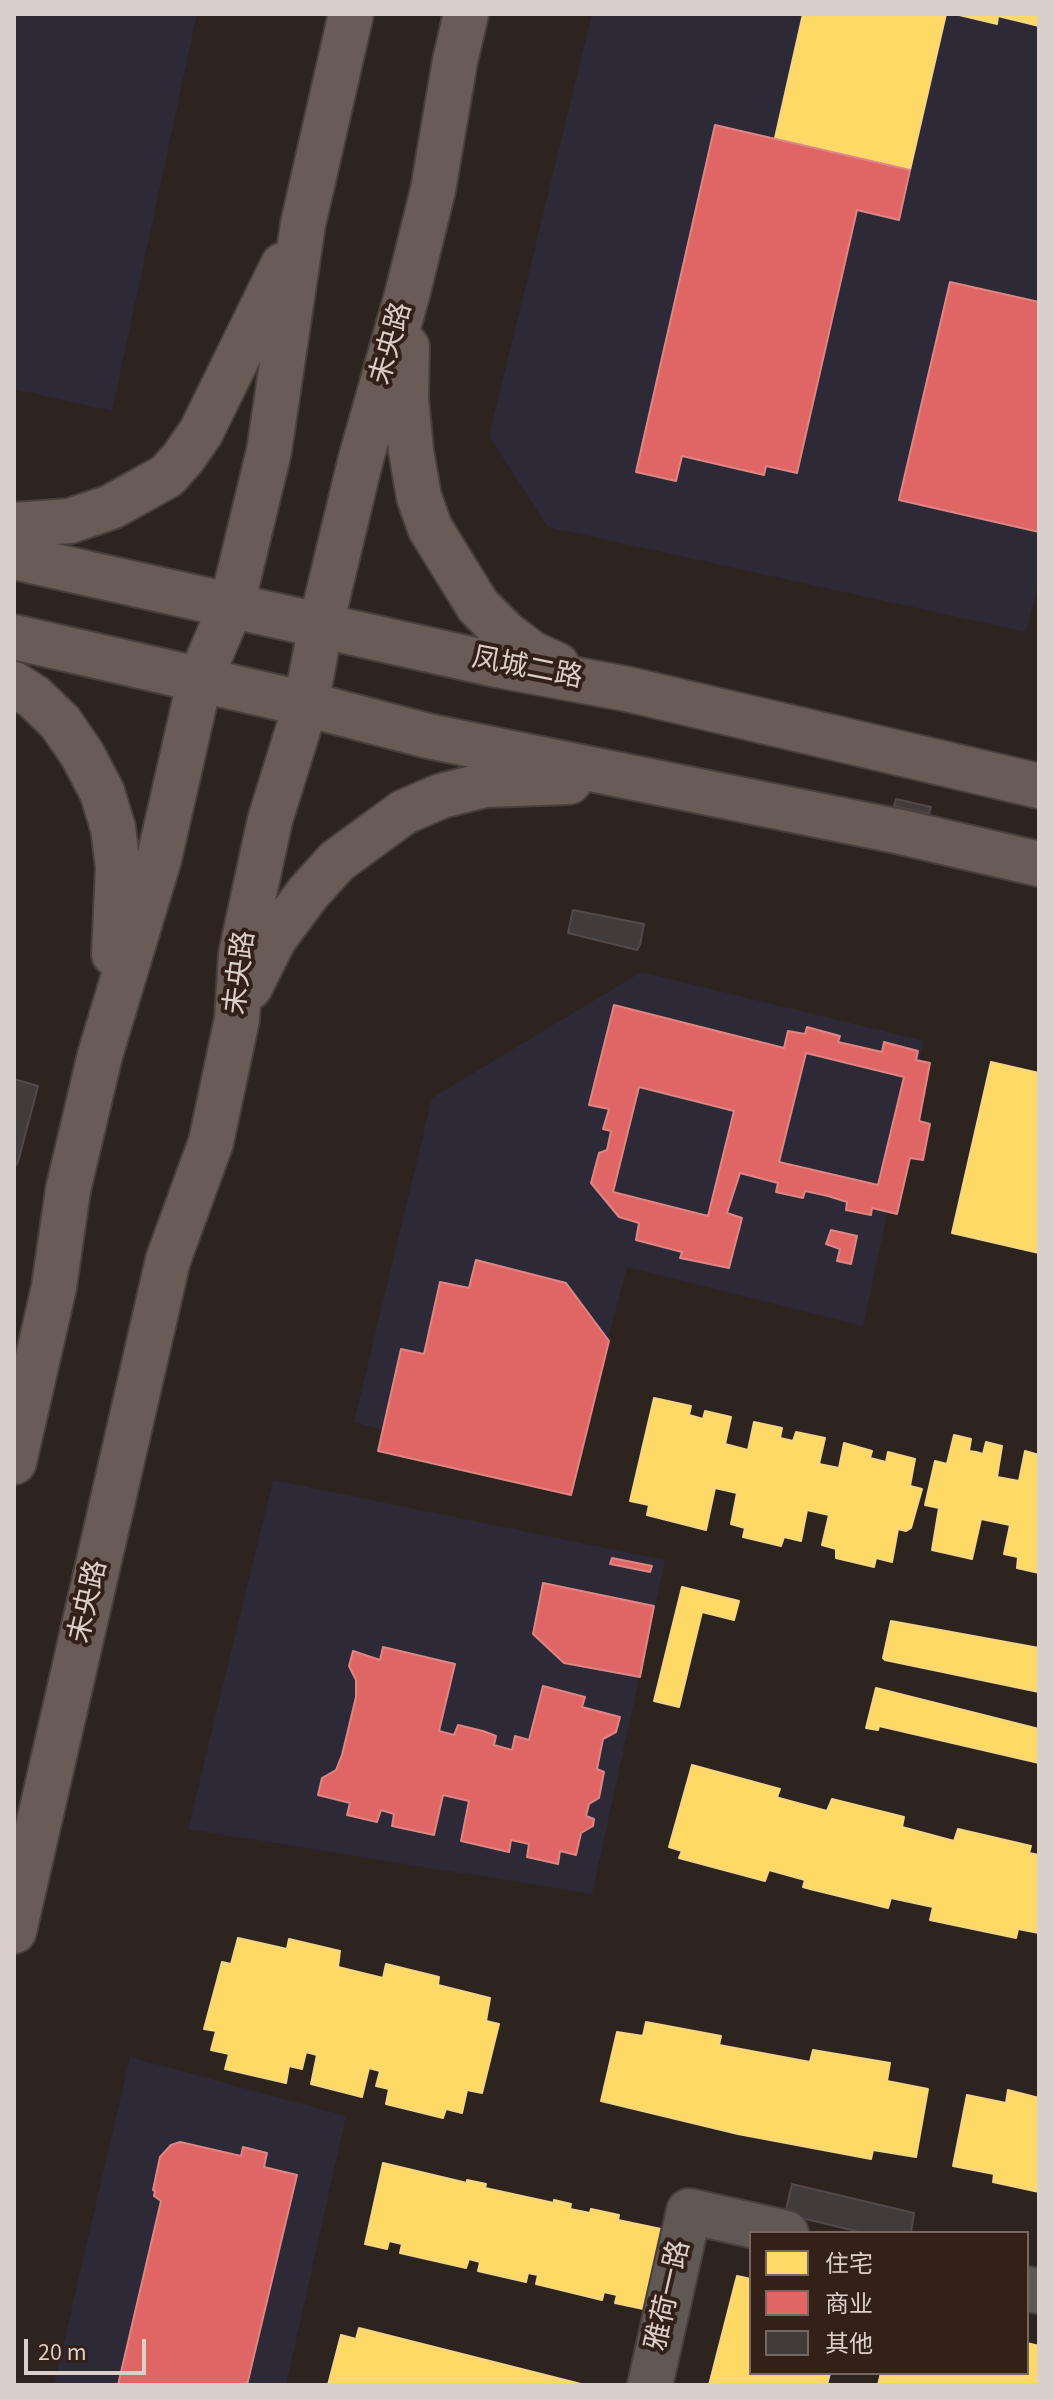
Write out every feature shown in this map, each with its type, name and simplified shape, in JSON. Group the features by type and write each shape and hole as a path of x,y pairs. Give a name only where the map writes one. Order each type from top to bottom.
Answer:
{"main road":[{"path":"14,1462 54,1287 68,1190 100,1055 159,859 200,679 232,604 269,451 303,224 351,14"},
{"name":"未央路","path":"14,1931 168,1260 211,1142 237,1019 241,954 270,820 306,704 321,624 360,462 433,190 466,14"},
{"path":"14,525 70,521 111,507 167,476 201,432 303,224"},
{"path":"407,295 406,398 411,451 419,497 430,528 478,606 505,633 531,653 574,672 627,689"},
{"name":"凤城二路","path":"14,557 497,665 627,689 1039,786"},
{"path":"14,637 306,704 428,736 901,832 1039,864"},
{"path":"14,684 34,697 60,722 82,754 102,792 113,828 118,867 115,949 100,1055"},
{"path":"237,1019 274,939 308,893 337,861 404,812 441,796 485,785 556,781 695,790"}],"lane":[{"name":"雅荷一路","path":"650,2385 689,2211 777,2231"}],"shaded area":[{"path":"14,14 197,14 112,411 14,389"},
{"path":"592,14 1039,14 1039,581 1026,632 548,527 489,436"},
{"path":"641,972 924,1041 863,1326 627,1267 570,1482 354,1422 432,1098"},
{"path":"273,1480 665,1560 592,1894 188,1829"},
{"path":"130,2057 346,2116 286,2385 54,2385"}],"building: 住宅":[{"path":"803,14 946,14 910,170 775,138"},
{"path":"955,14 1039,14 1039,26 998,16 997,24"},
{"path":"991,1062 1039,1073 1039,1253 952,1233"},
{"path":"654,1398 691,1406 689,1415 703,1419 705,1411 731,1417 725,1444 748,1450 754,1422 782,1428 780,1438 793,1441 796,1432 825,1438 819,1464 839,1468 844,1443 872,1451 870,1458 886,1462 888,1452 915,1459 910,1486 922,1489 911,1528 906,1531 898,1529 892,1562 876,1558 874,1567 836,1558 836,1549 822,1545 829,1515 807,1510 801,1541 784,1537 781,1546 743,1537 745,1528 731,1524 737,1493 715,1488 706,1530 647,1515 649,1505 630,1501"},
{"path":"954,1435 971,1439 969,1451 983,1454 986,1442 1002,1446 997,1477 1019,1481 1025,1451 1039,1455 1039,1573 1017,1568 1018,1557 1004,1554 1010,1525 981,1519 972,1559 932,1550 939,1508 925,1505 935,1461 947,1464"},
{"path":"682,1587 739,1601 734,1620 702,1612 679,1707 654,1701"},
{"path":"891,1621 1039,1648 1039,1692 885,1660"},
{"path":"876,1688 1039,1729 1039,1763 879,1726 878,1730 866,1728"},
{"path":"692,1765 780,1789 779,1798 827,1811 832,1799 904,1817 902,1827 954,1841 958,1829 1031,1846 1029,1853 1039,1855 1039,1933 1018,1929 1016,1938 930,1920 933,1907 891,1898 888,1908 803,1887 805,1880 769,1870 765,1881 679,1858 682,1851 669,1847"},
{"path":"238,1938 287,1949 289,1939 340,1951 338,1967 383,1978 386,1964 439,1977 438,1985 490,1998 486,2021 499,2024 482,2093 467,2090 462,2113 446,2109 443,2118 386,2104 389,2089 376,2086 380,2071 369,2068 362,2097 311,2084 317,2055 306,2052 302,2069 289,2066 286,2083 225,2069 229,2054 211,2050 216,2031 204,2029 222,1962 231,1964"},
{"path":"646,2022 721,2036 719,2045 810,2062 813,2050 890,2063 887,2081 928,2089 916,2157 873,2150 871,2159 738,2134 601,2101 617,2032 643,2036"},
{"path":"1008,2090 1039,2098 1039,2192 993,2182 994,2174 953,2166 967,2095 1006,2103"},
{"path":"383,2163 467,2183 467,2180 486,2184 485,2188 571,2204 570,2209 590,2213 591,2209 619,2215 618,2220 666,2230 648,2310 615,2303 617,2295 604,2292 602,2300 536,2284 538,2275 528,2273 526,2282 478,2271 480,2262 469,2259 466,2268 400,2253 402,2244 389,2241 387,2249 365,2244"},
{"path":"737,2276 749,2279 749,2375 830,2375 827,2385 709,2385"},
{"path":"359,2328 585,2385 328,2385 341,2335 356,2339"},
{"path":"1029,2344 1039,2346 1039,2385 878,2385 880,2375 1029,2375"}],"building: 商业":[{"path":"715,125 910,170 899,220 857,210 797,473 766,466 764,475 682,456 676,481 636,472"},
{"path":"950,282 1039,302 1039,532 899,500"},
{"path":"614,1005 784,1048 788,1031 805,1034 807,1027 840,1036 838,1042 882,1052 884,1042 918,1051 916,1060 930,1063 919,1121 930,1124 923,1160 910,1158 897,1214 872,1208 871,1215 846,1210 847,1202 805,1191 803,1198 776,1192 778,1183 740,1173 727,1213 742,1218 729,1268 680,1258 682,1252 636,1240 639,1223 619,1217 591,1183 599,1153 607,1150 611,1131 603,1129 609,1109 589,1105"},
{"path":"806,1053 904,1077 878,1185 779,1162"},
{"path":"639,1087 734,1111 708,1216 613,1192"},
{"path":"831,1230 857,1236 851,1264 837,1261 840,1249 826,1244"},
{"path":"476,1260 566,1283 609,1341 571,1495 378,1451 401,1349 424,1354 440,1282 469,1288"},
{"path":"612,1558 652,1566 650,1572 610,1564"},
{"path":"543,1583 654,1606 640,1677 564,1663 533,1634"},
{"path":"383,1647 455,1664 439,1731 454,1735 458,1725 483,1731 496,1736 494,1745 512,1750 515,1736 529,1740 543,1686 585,1697 582,1707 620,1717 616,1732 603,1739 597,1769 604,1772 599,1798 589,1804 586,1816 594,1819 593,1826 581,1833 576,1855 560,1851 558,1864 527,1857 529,1844 511,1840 509,1852 461,1841 469,1801 443,1795 434,1835 392,1826 394,1814 381,1810 377,1822 347,1815 350,1803 318,1795 322,1778 336,1770 342,1755 356,1697 356,1680 349,1666 353,1651 380,1660"},
{"path":"180,2142 241,2156 243,2147 267,2153 264,2167 297,2175 247,2385 118,2385 161,2201 154,2196 153,2190 160,2157 171,2145"}],"building: 其他":[{"path":"896,799 931,807 929,814 894,806"},
{"path":"573,910 644,924 640,945 637,950 568,933"},
{"path":"14,1079 38,1086 14,1168"},
{"path":"792,2184 914,2213 911,2231 856,2231 785,2214"}]}
